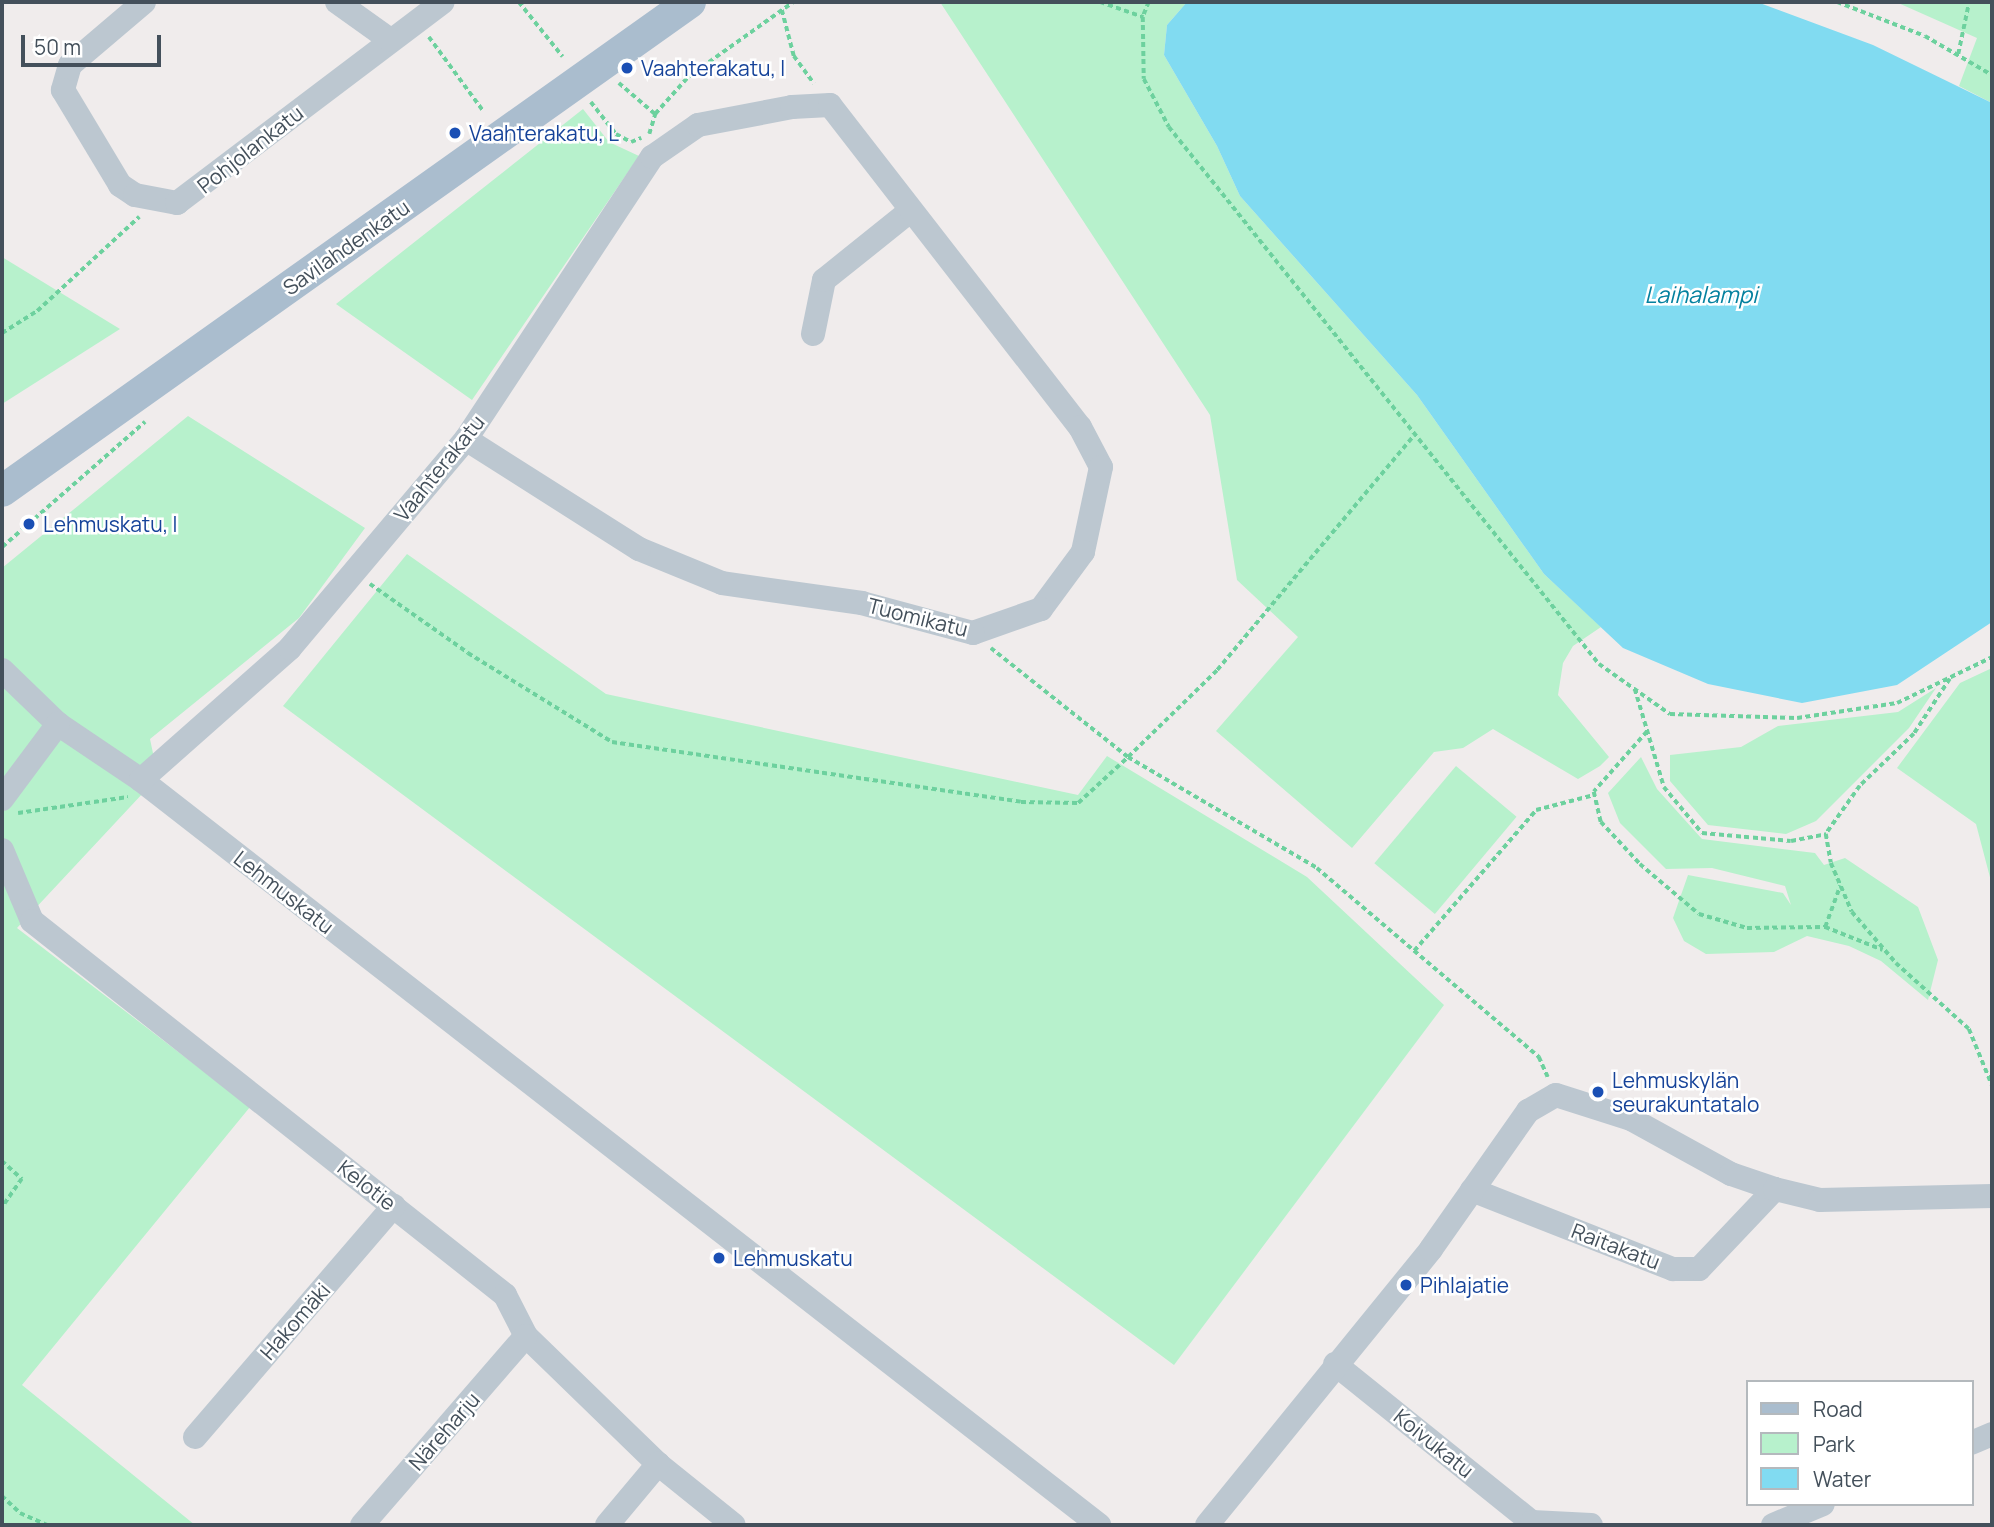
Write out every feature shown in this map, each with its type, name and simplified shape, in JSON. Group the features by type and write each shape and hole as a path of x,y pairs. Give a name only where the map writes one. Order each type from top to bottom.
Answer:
{"main road":[{"name":"Savilahdenkatu","path":"2,491 690,2"}],"street":[{"name":"Pohjolankatu","path":"144,2 70,65 63,90 120,185 135,195 177,203 207,184 390,40 443,2"},
{"path":"337,2 390,40"},
{"name":"Vaahterakatu","path":"149,787 290,648 466,439 650,146 698,125 792,107 830,105"},
{"name":"Tuomikatu","path":"466,439 639,549 722,583 862,603 973,633 1041,610 1083,552 1101,467 1080,427 830,105"},
{"path":"813,334 824,281 910,211"},
{"name":"Lehmuskatu","path":"2,670 58,724 149,787 1099,1525"},
{"path":"8,806 58,724"},
{"name":"Kelotie","path":"2,850 32,921 505,1295 526,1336 658,1464 734,1525"},
{"path":"1207,1525 1431,1249 1528,1111 1556,1095 1631,1119 1731,1174 1775,1189 1821,1200 1992,1196"},
{"name":"Raitakatu","path":"1472,1190 1673,1269 1699,1269 1775,1189"},
{"name":"Hakomäki","path":"195,1437 394,1206"},
{"name":"Näreharju","path":"362,1525 526,1336"},
{"name":"Koivukatu","path":"1335,1364 1533,1524 1591,1525"},
{"path":"1973,1442 1992,1434"},
{"path":"607,1525 658,1464"},
{"path":"1773,1525 1819,1506"}],"path":[{"path":"519,2 563,57"},
{"path":"591,102 616,134 631,142 650,146 655,114 688,77 793,2"},
{"path":"1100,2 1143,17"},
{"path":"1149,2 1143,17 1144,79 1169,127 1599,664 1670,714 1797,718 1896,703 1992,657"},
{"path":"1837,2 1924,36 1992,75"},
{"path":"1958,55 1969,2"},
{"path":"782,10 794,56 830,105"},
{"path":"411,25 426,33 484,111"},
{"path":"614,79 655,114"},
{"path":"2,333 37,311 159,199"},
{"path":"370,584 468,653 612,742 1032,802 1078,803 1217,670 1416,433"},
{"path":"973,633 1128,758 1317,868 1539,1057 1556,1095"},
{"path":"1634,689 1664,787 1702,833 1791,841 1826,834 1860,786 1913,734 1951,676"},
{"path":"1414,951 1536,810 1595,795 1647,732"},
{"path":"8,806 149,787"},
{"path":"1595,795 1601,822 1699,914 1747,928 1825,927 1885,951"},
{"path":"1826,834 1840,885 1852,912 1885,951 1969,1029 1992,1086"},
{"path":"1825,927 1840,885"},
{"path":"2,1161 22,1179 2,1208"},
{"path":"2,1496 20,1513 47,1525"}],"green space":[{"path":"940,2 1187,2 1167,25 1164,55 1217,146 1240,196 1417,395 1544,574 1601,627 1573,646 1563,663 1558,695 1609,757 1600,766 1578,779 1493,729 1463,748 1434,752 1352,848 1216,731 1298,637 1237,580 1210,415"},
{"path":"1896,2 1992,2 1992,103 1959,86 1977,38"},
{"path":"583,109 609,142 639,156 472,400 336,304"},
{"path":"2,257 120,329 2,404"},
{"path":"188,416 365,528 299,618 150,739 158,777 17,928 250,1107 22,1385 195,1525 2,1525 2,568"},
{"path":"407,554 606,694 1078,795 1107,756 1307,877 1444,1005 1174,1365 283,706"},
{"path":"1992,668 1992,885 1976,824 1897,768 1960,683"},
{"path":"1936,688 1909,728 1816,821 1786,834 1708,825 1670,781 1670,755 1741,747 1778,726 1898,712"},
{"path":"1641,757 1657,789 1702,839 1815,853 1824,865 1845,858 1918,907 1938,960 1928,1000 1881,961 1849,946 1807,936 1774,952 1706,954 1684,941 1673,918 1688,875 1783,893 1791,905 1785,886 1712,868 1666,869 1620,823 1608,793"},
{"path":"1456,766 1517,817 1435,914 1374,863"}],"water":[{"name":"Laihalampi","path":"1187,2 1757,2 1873,45 1992,103 1992,622 1897,685 1802,703 1708,684 1623,648 1544,574 1417,395 1240,196 1217,146 1164,55 1167,25"}],"place":[{"name":"Vaahterakatu, I","path":"627,68"},
{"name":"Vaahterakatu, L","path":"455,133"},
{"name":"Lehmuskatu, I","path":"29,524"},
{"name":"Lehmuskylän seurakuntatalo","path":"1598,1092"},
{"name":"Lehmuskatu","path":"719,1258"},
{"name":"Pihlajatie","path":"1406,1285"}]}
